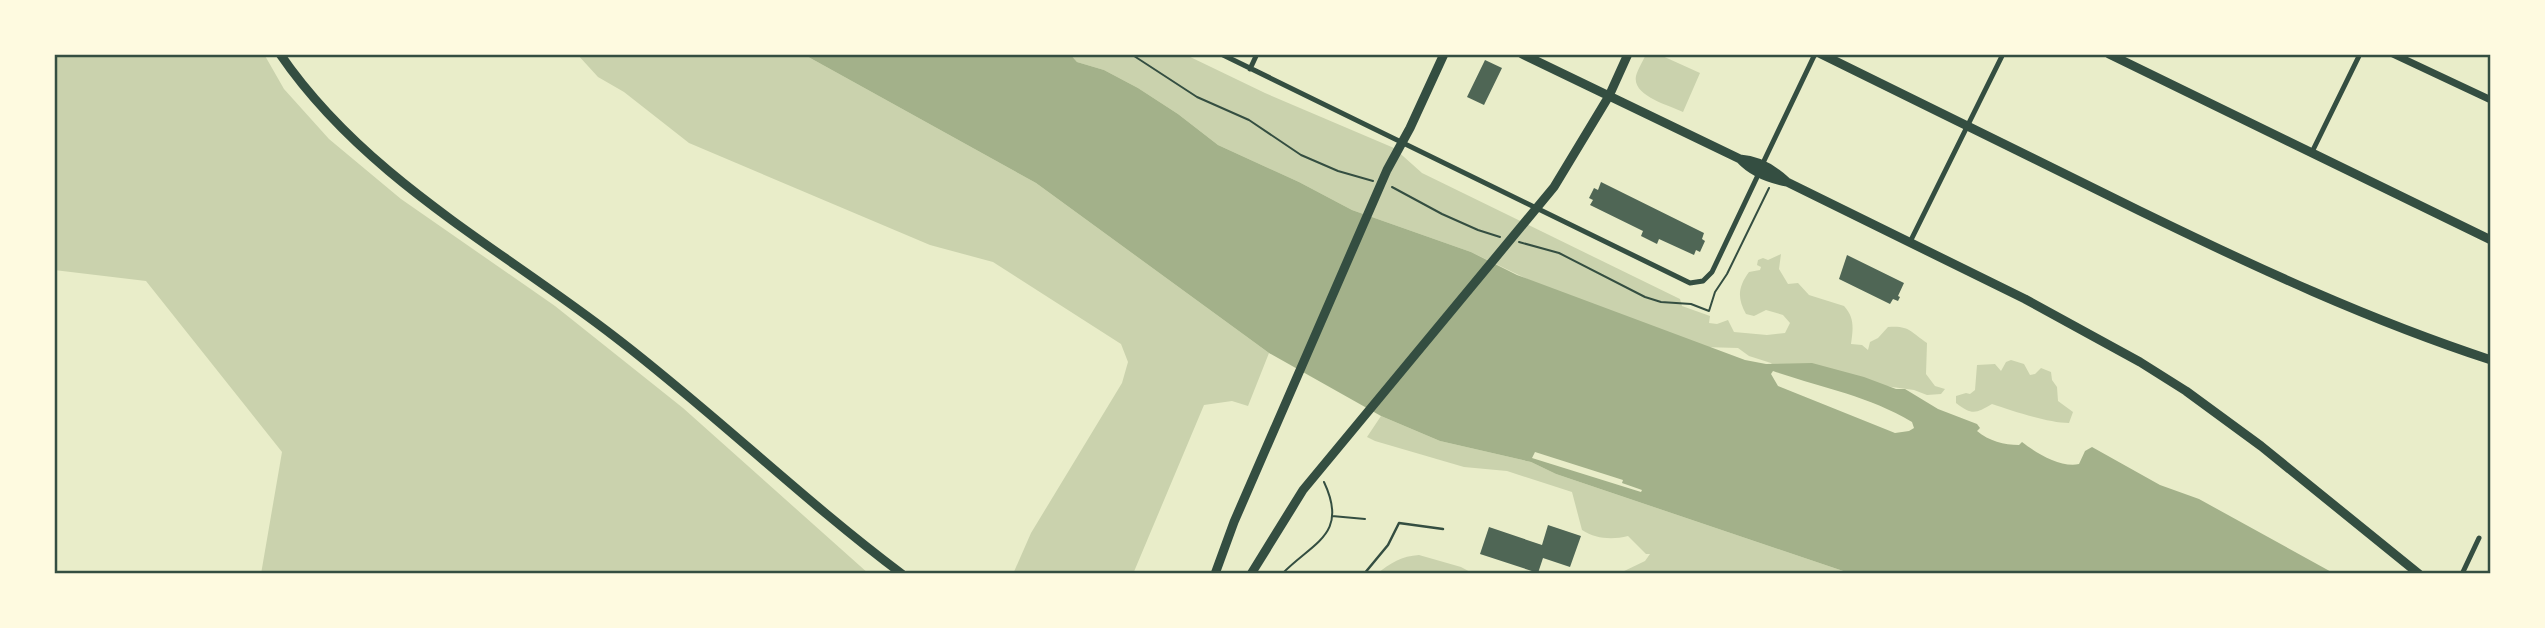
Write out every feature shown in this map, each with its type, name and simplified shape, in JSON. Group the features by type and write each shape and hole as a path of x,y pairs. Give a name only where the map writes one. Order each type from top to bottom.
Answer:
{"highway":[{"path":"280,54 335,124 400,181 558,292 619,340 852,537 902,574"},
{"path":"1215,574 1256,469 1387,170 1444,54"},
{"path":"1522,54 1740,159 1748,167 1760,169 1773,179 1787,182 1910,242 2100,338 2163,376 2224,418 2419,574"},
{"path":"1251,574 1303,490 1554,187 1609,96 1628,54"},
{"path":"1821,54 2212,246 2312,292 2398,328 2491,360"},
{"path":"2109,54 2491,240"}],"street":[{"path":"1221,54 1685,281 1694,283 1703,281 1712,272 1815,54"},
{"path":"1250,69 1257,54"},
{"path":"1910,242 2003,54"},
{"path":"2312,152 2360,54"},
{"path":"2393,54 2491,100"},
{"path":"2462,574 2479,538"}],"lane":[{"path":"1364,574 1388,545 1399,523 1443,529"}],"path":[{"path":"1131,54 1197,97 1249,120 1301,155 1338,171 1379,183"},
{"path":"1390,187 1401,190 1439,212"},
{"path":"1282,574 1323,540 1330,526 1330,496 1319,474"},
{"path":"1331,516 1365,519"}],"shaded area":[{"path":"54,54 264,54 284,89 329,139 401,199 555,306 683,408 869,574 261,574 282,452 146,281 54,270"},
{"path":"577,54 803,54 1036,183 1269,353 1248,406 1232,401 1204,405 1133,574 1013,574 1031,533 1122,383 1128,362 1121,344 993,262 930,245 689,143 624,92 598,77"},
{"path":"803,54 1070,54 1077,62 1104,70 1138,88 1218,145 1352,210 1471,252 1517,275 1745,360 1766,364 1812,363 1896,389 1905,389 1938,409 1977,424 1980,428 1977,431 1997,442 2019,445 2022,442 2057,462 2079,464 2085,451 2092,447 2160,485 2199,499 2335,574 1852,574 1556,474 1531,462 1440,441 1381,416 1269,353 1036,183","holes":["1773,371 1878,405 1912,422 1914,428 1895,433 1778,386 1771,374"]},
{"path":"1070,54 1184,54 1265,93 1394,148 1422,173 1680,299 1682,306 1710,316 1709,323 1717,324 1728,320 1734,332 1767,335 1785,333 1790,323 1783,315 1766,310 1754,316 1746,314 1740,298 1741,288 1749,272 1760,270 1758,260 1768,260 1781,254 1779,269 1788,284 1798,283 1809,295 1844,306 1848,310 1852,324 1851,344 1862,345 1868,350 1870,342 1888,327 1909,330 1927,343 1926,374 1935,386 1945,389 1941,394 1927,395 1914,390 1777,371 1771,363 1749,356 1738,348 1703,347 1531,281 1471,252 1352,210 1218,145 1138,88 1104,70 1077,62"},
{"path":"1646,54 1658,54 1700,73 1683,112 1653,99 1636,83 1636,76"},
{"path":"2011,360 2024,364 2030,375 2041,368 2051,372 2057,387 2058,401 2073,412 2069,423 2041,419 1992,404 1978,411 1971,411 1956,403 1956,396 1970,394 1975,390 1977,365 1995,364 2001,371 2006,362"},
{"path":"1381,416 1440,441 1531,462 1556,474 1852,574 1618,574 1645,561 1650,554 1646,554 1628,536 1604,538 1582,530 1572,492 1507,471 1464,467 1375,441 1367,437"},
{"path":"1419,555 1461,567 1474,574 1377,574 1397,561"}],"pier":[{"path":"1535,452 1623,480 1622,483 1642,490 1641,492 1532,458"}],"building":[{"path":"1485,60 1502,68 1484,105 1467,97"},
{"path":"1601,182 1704,233 1702,239 1705,241 1700,252 1696,250 1694,255 1659,239 1657,244 1641,236 1643,231 1590,205 1593,200 1589,198 1594,188 1598,190"},
{"path":"1847,255 1904,283 1898,301 1893,299 1890,304 1839,279"},
{"path":"1548,525 1581,536 1570,567 1543,558 1538,573 1480,554 1489,527 1542,545"}]}
